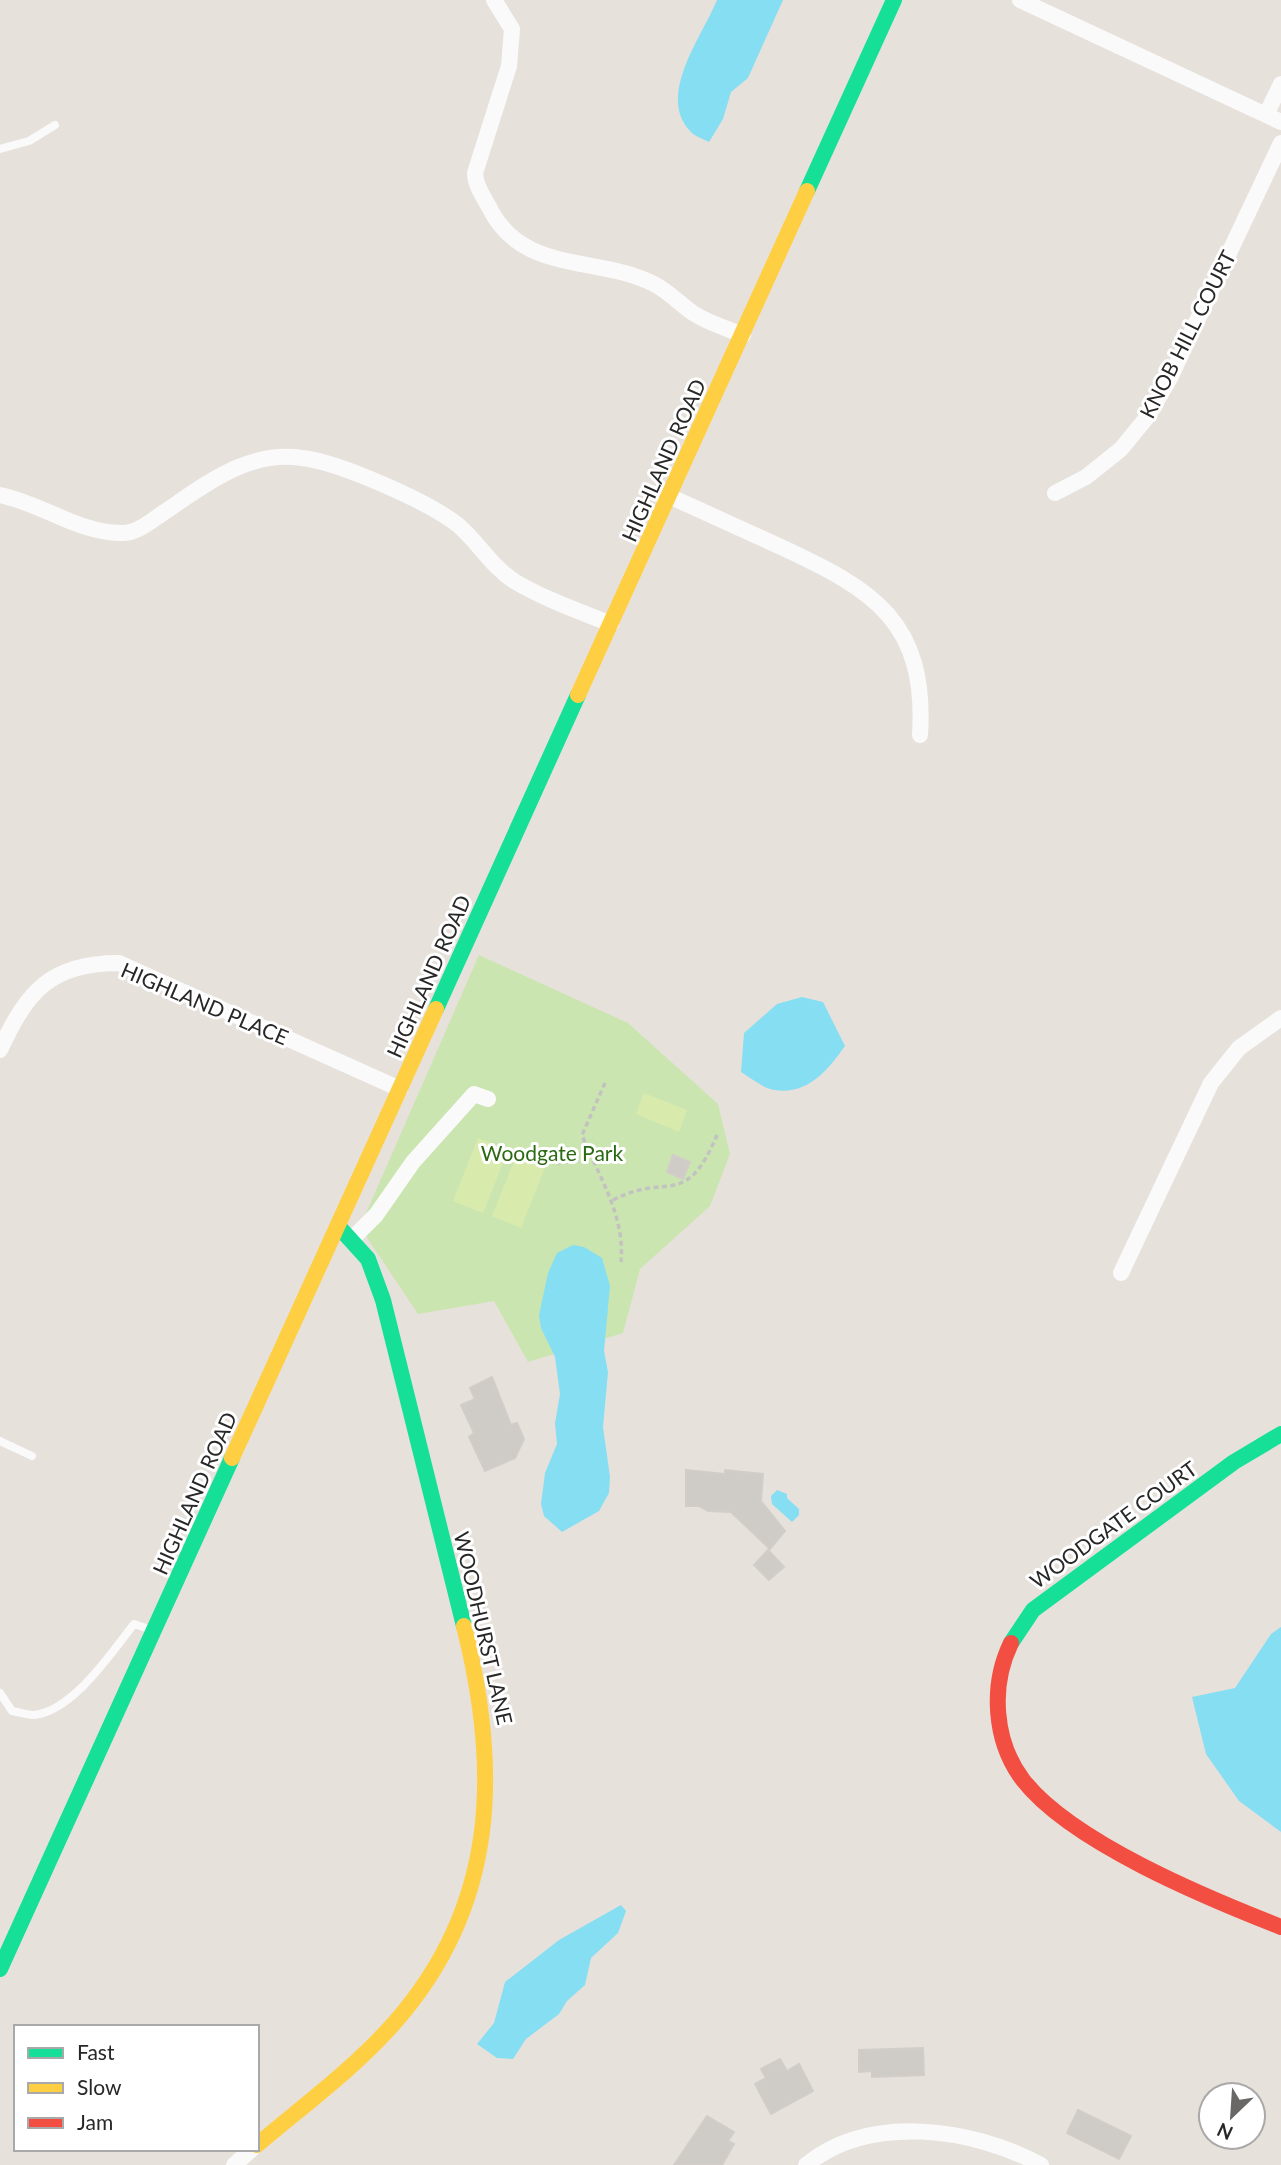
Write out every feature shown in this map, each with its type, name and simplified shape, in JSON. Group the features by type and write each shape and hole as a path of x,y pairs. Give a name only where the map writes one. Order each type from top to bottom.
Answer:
{"street":[{"path":"494,0 512,29 509,66 475,173 475,180 491,212 509,235 531,251 559,261 636,276 656,284 696,315 743,335"},
{"name":"HIGHLAND ROAD","path":"0,1969 894,0"},
{"path":"1020,0 1273,118 1281,84"},
{"name":"KNOB HILL COURT","path":"1055,493 1086,477 1121,450 1148,416 1170,378 1281,143"},
{"path":"0,495 21,499 84,526 124,534 144,526 221,474 247,463 275,456 304,458 331,465 427,506 458,525 496,567 513,580 611,624"},
{"path":"669,496 859,586 884,610 903,638 917,669 922,702 920,735"},
{"name":"HIGHLAND PLACE","path":"0,1050 27,1000 45,982 68,969 93,963 119,963 400,1089"},
{"path":"1121,1273 1211,1083 1239,1048 1281,1018"},
{"path":"351,1240 376,1215 413,1162 474,1094 488,1099"},
{"name":"WOODHURST LANE","path":"259,2142 396,2021 421,1987 456,1924 474,1879 485,1831 488,1734 479,1685 383,1300 368,1259 338,1226"},
{"name":"WOODGATE COURT","path":"1281,1434 1234,1462 1033,1610 1016,1634 1004,1660 998,1689 998,1717 1004,1745 1016,1771 1033,1792 1115,1850 1180,1885 1281,1927"},
{"path":"806,2165 844,2141 871,2134 914,2132 969,2139 1041,2165"}],"lane":[{"path":"0,149 29,141 55,125"},
{"path":"0,1441 33,1456"},
{"path":"0,1693 12,1711 34,1715 60,1703 85,1684 134,1624 154,1630"}],"path":[{"path":"605,1083 582,1135 613,1200 622,1247 621,1262"},
{"path":"613,1200 636,1188 678,1186 705,1165 717,1135"},
{"path":"557,1163 580,1160 591,1155"}],"green space":[{"name":"Woodgate Park","path":"479,955 628,1023 718,1104 730,1154 710,1206 640,1269 623,1333 528,1362 494,1301 418,1314 360,1227"},
{"path":"644,1093 687,1110 679,1132 636,1114"},
{"path":"478,1138 508,1150 483,1213 453,1201"},
{"path":"517,1154 546,1165 521,1228 492,1216"}],"water":[{"path":"717,0 783,0 748,78 731,92 723,119 709,142 690,131 681,116 678,100 680,83 693,47"},
{"path":"802,997 823,1002 845,1046 832,1064 807,1085 787,1091 766,1088 741,1072 744,1033 777,1004"},
{"path":"573,1245 584,1247 602,1258 610,1286 604,1351 608,1372 603,1427 610,1477 609,1493 599,1511 562,1532 544,1516 541,1504 545,1473 557,1444 555,1423 560,1394 555,1357 541,1328 539,1315 548,1273 557,1253"},
{"path":"777,1490 787,1494 787,1498 799,1509 799,1515 792,1522 772,1504 771,1496"},
{"path":"1281,1627 1281,1832 1239,1801 1206,1754 1192,1697 1235,1688 1271,1634"},
{"path":"621,1905 626,1911 618,1933 591,1958 585,1985 567,2001 559,2014 526,2039 513,2059 497,2058 477,2044 494,2023 505,1982 559,1940"}],"building":[{"path":"673,1155 690,1162 683,1179 667,1172"},
{"path":"492,1377 511,1425 517,1423 524,1439 515,1458 485,1471 469,1437 474,1433 461,1405 475,1399 470,1388"},
{"path":"686,1470 763,1474 761,1501 785,1531 770,1549 731,1512 686,1506"},
{"path":"768,1550 784,1567 769,1580 754,1565"},
{"path":"923,2048 924,2075 872,2077 872,2071 859,2072 859,2050"},
{"path":"780,2059 787,2071 799,2064 813,2091 771,2114 755,2084 766,2078 761,2069"},
{"path":"1078,2110 1131,2136 1119,2159 1067,2133"},
{"path":"707,2116 734,2132 728,2141 734,2144 722,2165 674,2165"}],"traffic: fast":[{"path":"807,191 894,0"},
{"path":"436,1009 578,695"},
{"path":"338,1226 368,1259 383,1300 464,1626"},
{"path":"1011,1643 1033,1610 1234,1462 1281,1434"},
{"path":"0,1969 232,1458"}],"traffic: slow":[{"path":"578,695 807,191"},
{"path":"232,1458 436,1009"},
{"path":"259,2143 346,2070 396,2021 430,1976 455,1930 472,1882 482,1833 485,1783 483,1732 476,1679 464,1626"}],"traffic: jam":[{"path":"1011,1643 1000,1677 998,1713 1006,1749 1023,1780 1045,1803 1106,1846 1216,1901 1281,1927"}]}
